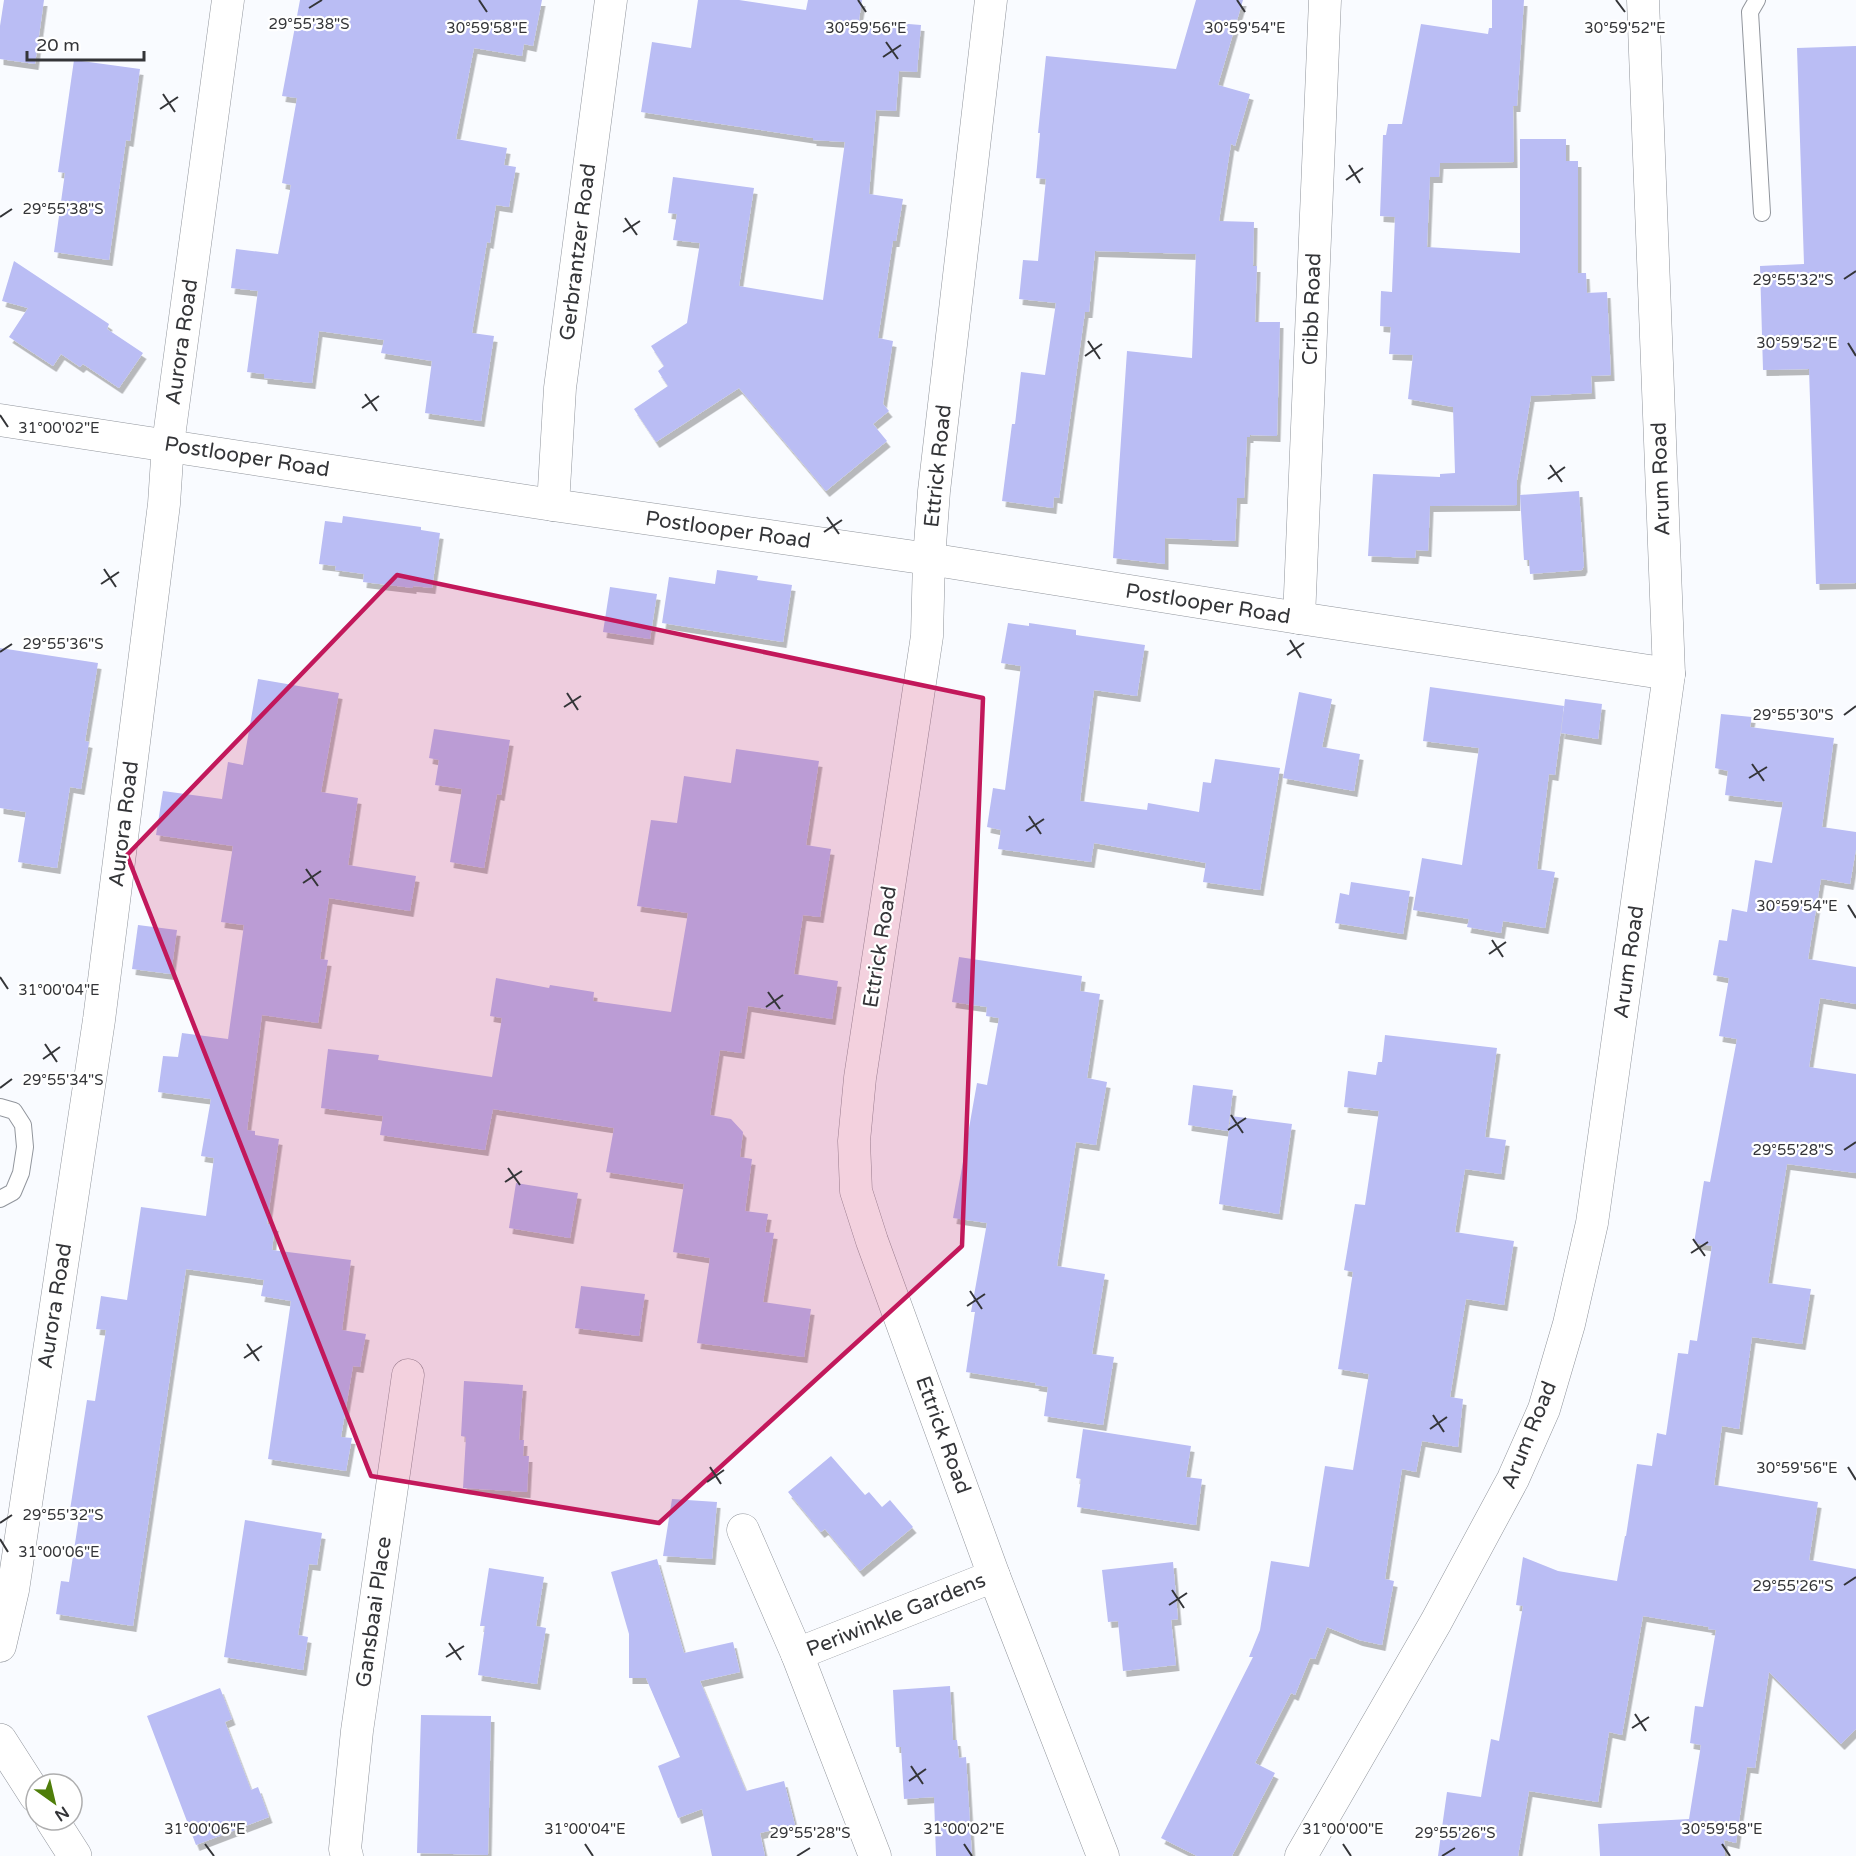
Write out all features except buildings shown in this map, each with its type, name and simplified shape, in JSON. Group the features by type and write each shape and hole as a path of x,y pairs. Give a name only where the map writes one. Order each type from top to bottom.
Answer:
{"street":[{"name":"Aurora Road","path":"0,1646 13,1590 99,1020 165,504 168,444 228,0"},
{"name":"Gerbrantzer Road","path":"554,505 560,388 611,0"},
{"name":"Ettrick Road","path":"991,0 934,492 928,559 927,636 860,1078 854,1142 856,1191 872,1241 994,1576 1103,1856"},
{"name":"Cribb Road","path":"1299,618 1325,0"},
{"name":"Arum Road","path":"1301,1856 1436,1622 1513,1479 1544,1409 1569,1324 1592,1223 1669,674 1643,0"},
{"name":"Postlooper Road","path":"0,420 554,505 928,559 1669,674"},
{"name":"Gansbaai Place","path":"339,1854 408,1375"},
{"name":"Periwinkle Gardens","path":"742,1530 797,1654 875,1856"},
{"name":"Periwinkle Gardens","path":"797,1654 994,1576"},
{"path":"0,1740 24,1777"},
{"path":"60,1832 75,1856"}],"lane":[{"path":"1757,0 1750,12 1762,213"},
{"path":"0,1107 14,1111 23,1125 25,1147 21,1173 13,1192 0,1199"}],"highlighted area":[{"path":"397,575 983,698 962,1246 659,1523 371,1476 127,855"}]}
